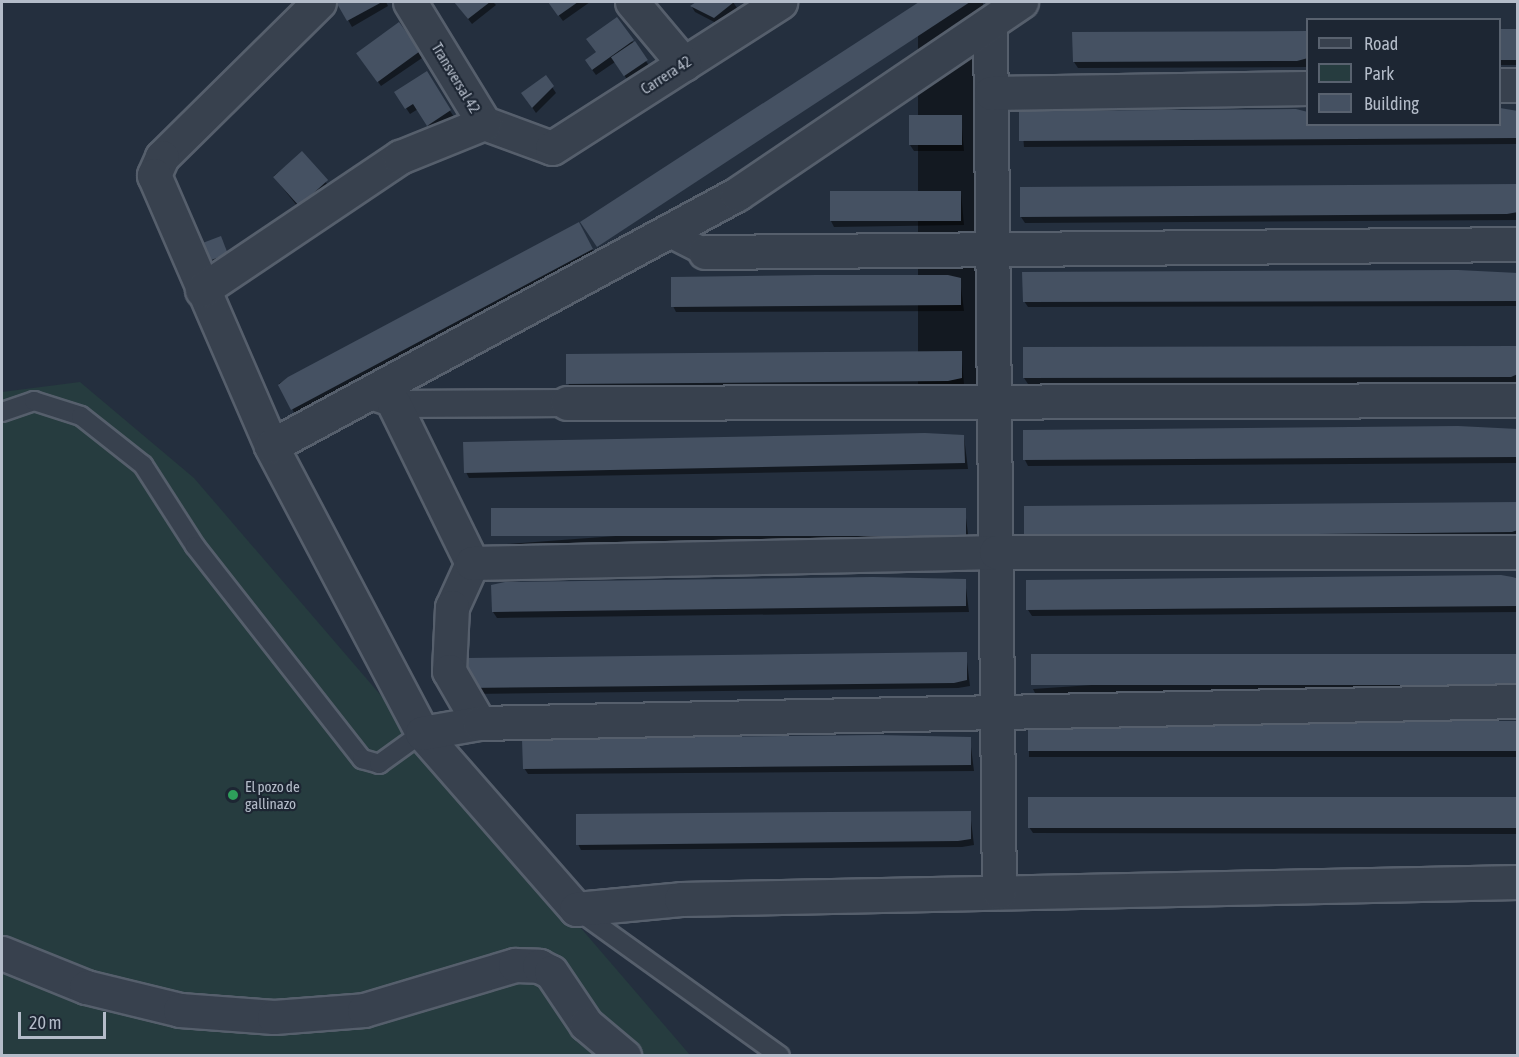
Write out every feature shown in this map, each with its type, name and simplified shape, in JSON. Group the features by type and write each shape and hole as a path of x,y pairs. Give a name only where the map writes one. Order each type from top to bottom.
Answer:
{"street":[{"path":"319,2 162,157 154,175 271,446 422,733 576,909 681,899 1518,882"},
{"name":"Transversal 42","path":"410,2 484,123 552,148"},
{"path":"632,2 684,64"},
{"name":"Carrera 42","path":"552,148 780,2"},
{"path":"271,446 380,399 666,232 737,194 1021,2"},
{"path":"990,24 999,892"},
{"path":"1501,86 1518,85"},
{"path":"991,93 1306,88"},
{"path":"202,290 400,157 484,123"},
{"path":"666,232 705,252 1518,244"},
{"path":"380,399 567,403 1518,400"},
{"path":"380,399 472,562"},
{"path":"472,562 996,552 1518,552"},
{"path":"472,562 452,607 449,671 479,723"},
{"path":"422,733 479,723 998,710 1518,701"},
{"path":"2,953 86,987 180,1010 274,1017 364,1010 515,965 538,966 551,972 586,1024 624,1056"}],"lane":[{"path":"2,412 34,401 81,416 143,465 195,546 362,759 379,765 422,733"},
{"path":"576,909 780,1056"}],"green space":[{"name":"El pozo de gallinazo","path":"80,382 194,478 690,1055 2,1055 2,392"}],"building":[{"path":"336,2 382,2 347,21"},
{"path":"454,2 490,2 468,19"},
{"path":"548,2 578,2 558,16"},
{"path":"696,2 734,2 714,18 690,6"},
{"path":"919,2 970,2 597,247 580,222"},
{"path":"617,17 634,40 592,70 585,60 596,52 586,39"},
{"path":"399,22 420,51 377,82 356,53"},
{"path":"1501,29 1518,29 1518,60 1501,60"},
{"path":"1306,31 1306,59 1297,61 1073,62 1072,32"},
{"path":"635,41 648,60 624,76 611,57"},
{"path":"427,71 451,110 427,126 413,104 405,109 394,92"},
{"path":"546,75 554,86 532,108 521,93"},
{"path":"1501,108 1518,111 1518,138 1019,141 1019,111 1296,109 1306,112 1306,126 1501,126"},
{"path":"909,115 962,115 962,145 909,145"},
{"path":"302,151 328,180 299,206 273,177"},
{"path":"1518,184 1518,212 1507,214 1020,217 1020,187"},
{"path":"830,191 961,191 961,221 830,221"},
{"path":"579,222 593,249 291,410 278,385 288,377"},
{"path":"221,236 228,254 210,261 203,243"},
{"path":"1458,270 1518,273 1518,301 1023,302 1022,272"},
{"path":"948,275 961,278 961,305 671,307 671,277"},
{"path":"1518,346 1518,374 1511,377 1023,378 1023,347"},
{"path":"962,351 962,378 948,381 566,384 566,354"},
{"path":"1458,426 1518,429 1518,457 1023,460 1023,430"},
{"path":"925,433 964,435 965,463 464,473 463,442"},
{"path":"1518,502 1518,530 1512,532 1024,537 1024,506"},
{"path":"491,508 966,508 966,536 491,536"},
{"path":"1501,575 1518,578 1518,606 1026,610 1026,580"},
{"path":"873,577 966,579 966,606 492,612 491,585 505,582"},
{"path":"967,652 967,680 954,683 466,688 466,658"},
{"path":"1031,654 1518,654 1518,685 1031,685"},
{"path":"1028,721 1516,721 1516,751 1028,751"},
{"path":"878,735 971,737 971,765 523,769 522,739"},
{"path":"1028,797 1518,797 1518,828 1028,828"},
{"path":"971,811 971,839 958,841 576,845 576,814"}],"place":[{"name":"El pozo de gallinazo","path":"233,795"}]}
